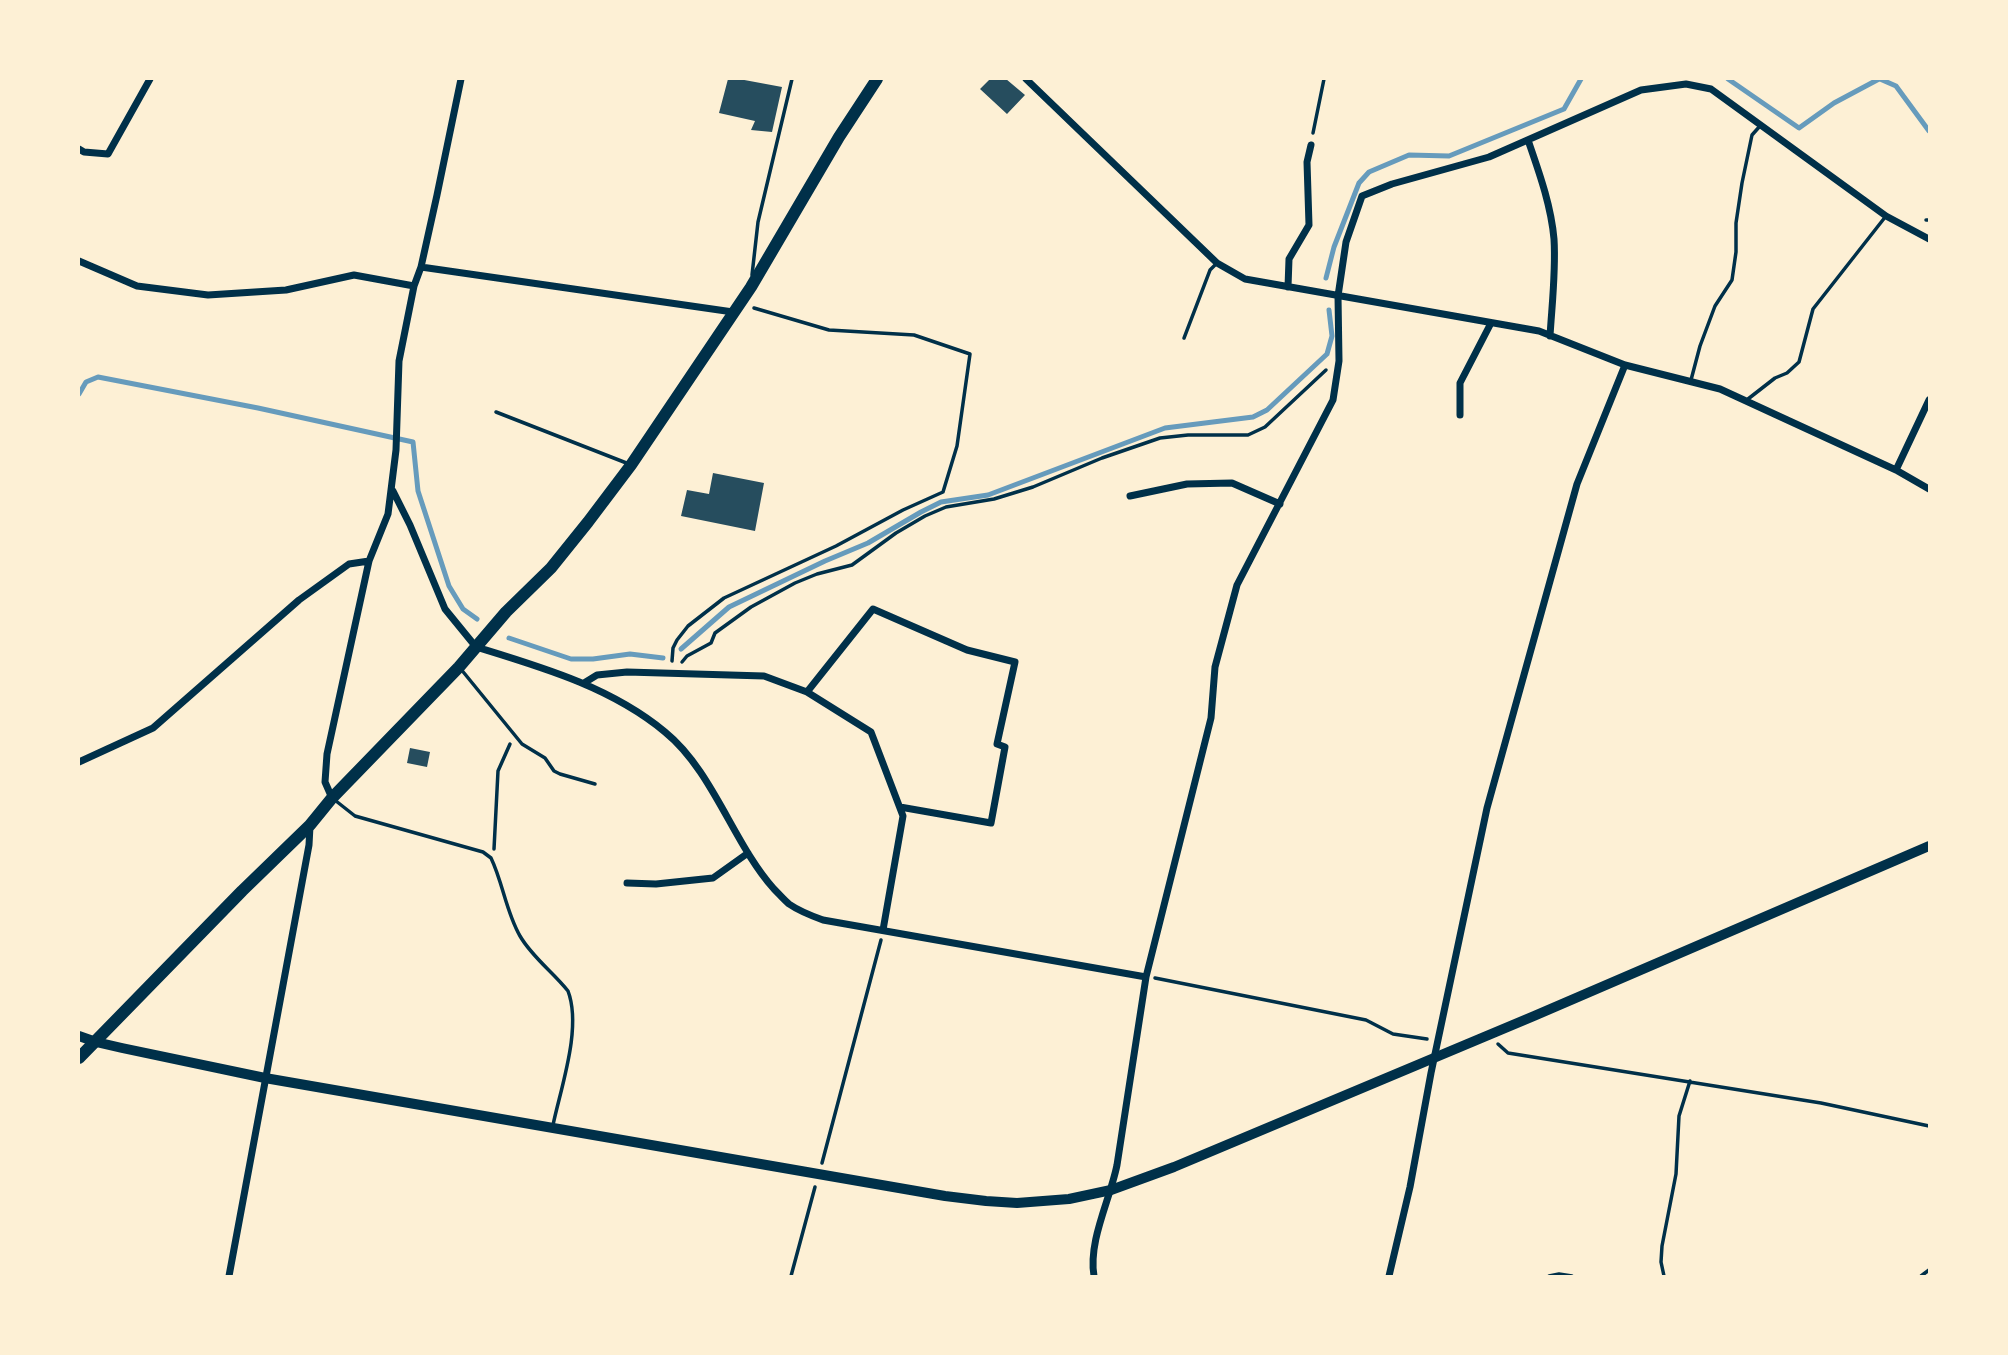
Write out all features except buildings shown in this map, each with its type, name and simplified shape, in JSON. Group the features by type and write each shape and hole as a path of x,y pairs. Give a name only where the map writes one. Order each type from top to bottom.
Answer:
{"main road":[{"path":"79,1058 310,825 332,798 551,568 631,465 751,287 839,137 877,79"},
{"path":"79,1035 96,1042 265,1078 818,1175 986,1201 1017,1203 1069,1199 1111,1190 1174,1167 1929,846"}],"street":[{"path":"79,149 84,152 108,154 150,79"},
{"path":"332,798 325,782 327,754 369,561 388,514 393,491 399,361 461,79"},
{"path":"1026,79 1217,263 1245,279 1539,331 1625,365 1720,389 1896,470 1929,489"},
{"path":"1094,1276 1095,1243 1111,1190 1146,977 1211,718 1215,667 1237,584 1333,400 1339,361 1338,296 1346,242 1362,195 1489,157 1641,90 1686,84 1711,89 1886,216 1929,239"},
{"path":"1528,140 1548,204 1553,238 1555,265 1550,336"},
{"path":"1288,288 1289,259 1309,225 1307,162 1311,145"},
{"path":"79,261 137,286 208,295 286,290 354,275 414,286"},
{"path":"421,267 736,308"},
{"path":"1460,415 1460,383 1492,323"},
{"path":"1390,1276 1491,795 1577,484 1625,365"},
{"path":"1896,470 1929,400"},
{"path":"1130,496 1187,484 1232,483 1280,504"},
{"path":"393,491 445,609 476,647 584,683 628,707 665,732 689,757 758,871 789,904 823,920 1146,977"},
{"path":"79,762 153,728 299,600 349,564 369,561"},
{"path":"807,692 873,609 967,650 1014,662 997,744 1005,747 991,823 900,807"},
{"path":"584,683 597,675 626,672 764,676 807,692 871,732 903,816 883,930"},
{"path":"229,1276 309,845 310,825"},
{"path":"627,883 656,884 713,878 748,853"}],"lane":[{"path":"751,287 758,222 792,79"},
{"path":"1691,382 1700,346 1715,306 1732,281 1742,183 1752,135 1760,126"},
{"path":"1746,401 1799,362 1813,309 1886,216"},
{"path":"1184,338 1210,270 1217,263"},
{"path":"496,412 631,465"},
{"path":"459,667 522,744 545,758 554,771 595,784"},
{"path":"332,798 355,817 483,852 491,858 521,938 568,991 571,999 571,1038 552,1127"}],"path":[{"path":"1311,145 1324,79"},
{"path":"672,674 673,648 688,626 724,598 943,492 957,446 970,354 914,335 829,330 736,308"},
{"path":"672,674 687,656 711,643 715,633 751,607 817,573 831,572 852,565 925,516 947,506 994,499 1033,487 1102,458 1160,438 1248,435 1265,427 1339,361"},
{"path":"491,858 495,838 498,771 515,737"},
{"path":"791,1276 883,930"},
{"path":"1146,977 1366,1020 1393,1034 1438,1041"},
{"path":"1490,1034 1508,1053 1821,1103 1929,1126"},
{"path":"1664,1276 1662,1246 1676,1174 1679,1116 1690,1081"},
{"path":"1921,1276 1929,1270"},
{"path":"1549,1276 1572,1276"}],"waterway":[{"path":"1326,278 1334,247 1359,183 1369,172 1409,155 1449,156 1564,109 1581,79"},
{"path":"1728,79 1799,128 1834,103 1879,79"},
{"path":"1880,79 1896,86 1929,131"},
{"path":"681,649 729,607 868,543 941,502 988,495 1165,428 1253,417 1267,410 1327,354 1332,336 1329,310"},
{"path":"79,394 86,382 98,377 413,442 418,491 449,586 463,609 477,619"},
{"path":"509,638 571,659 630,654 663,658"}]}
